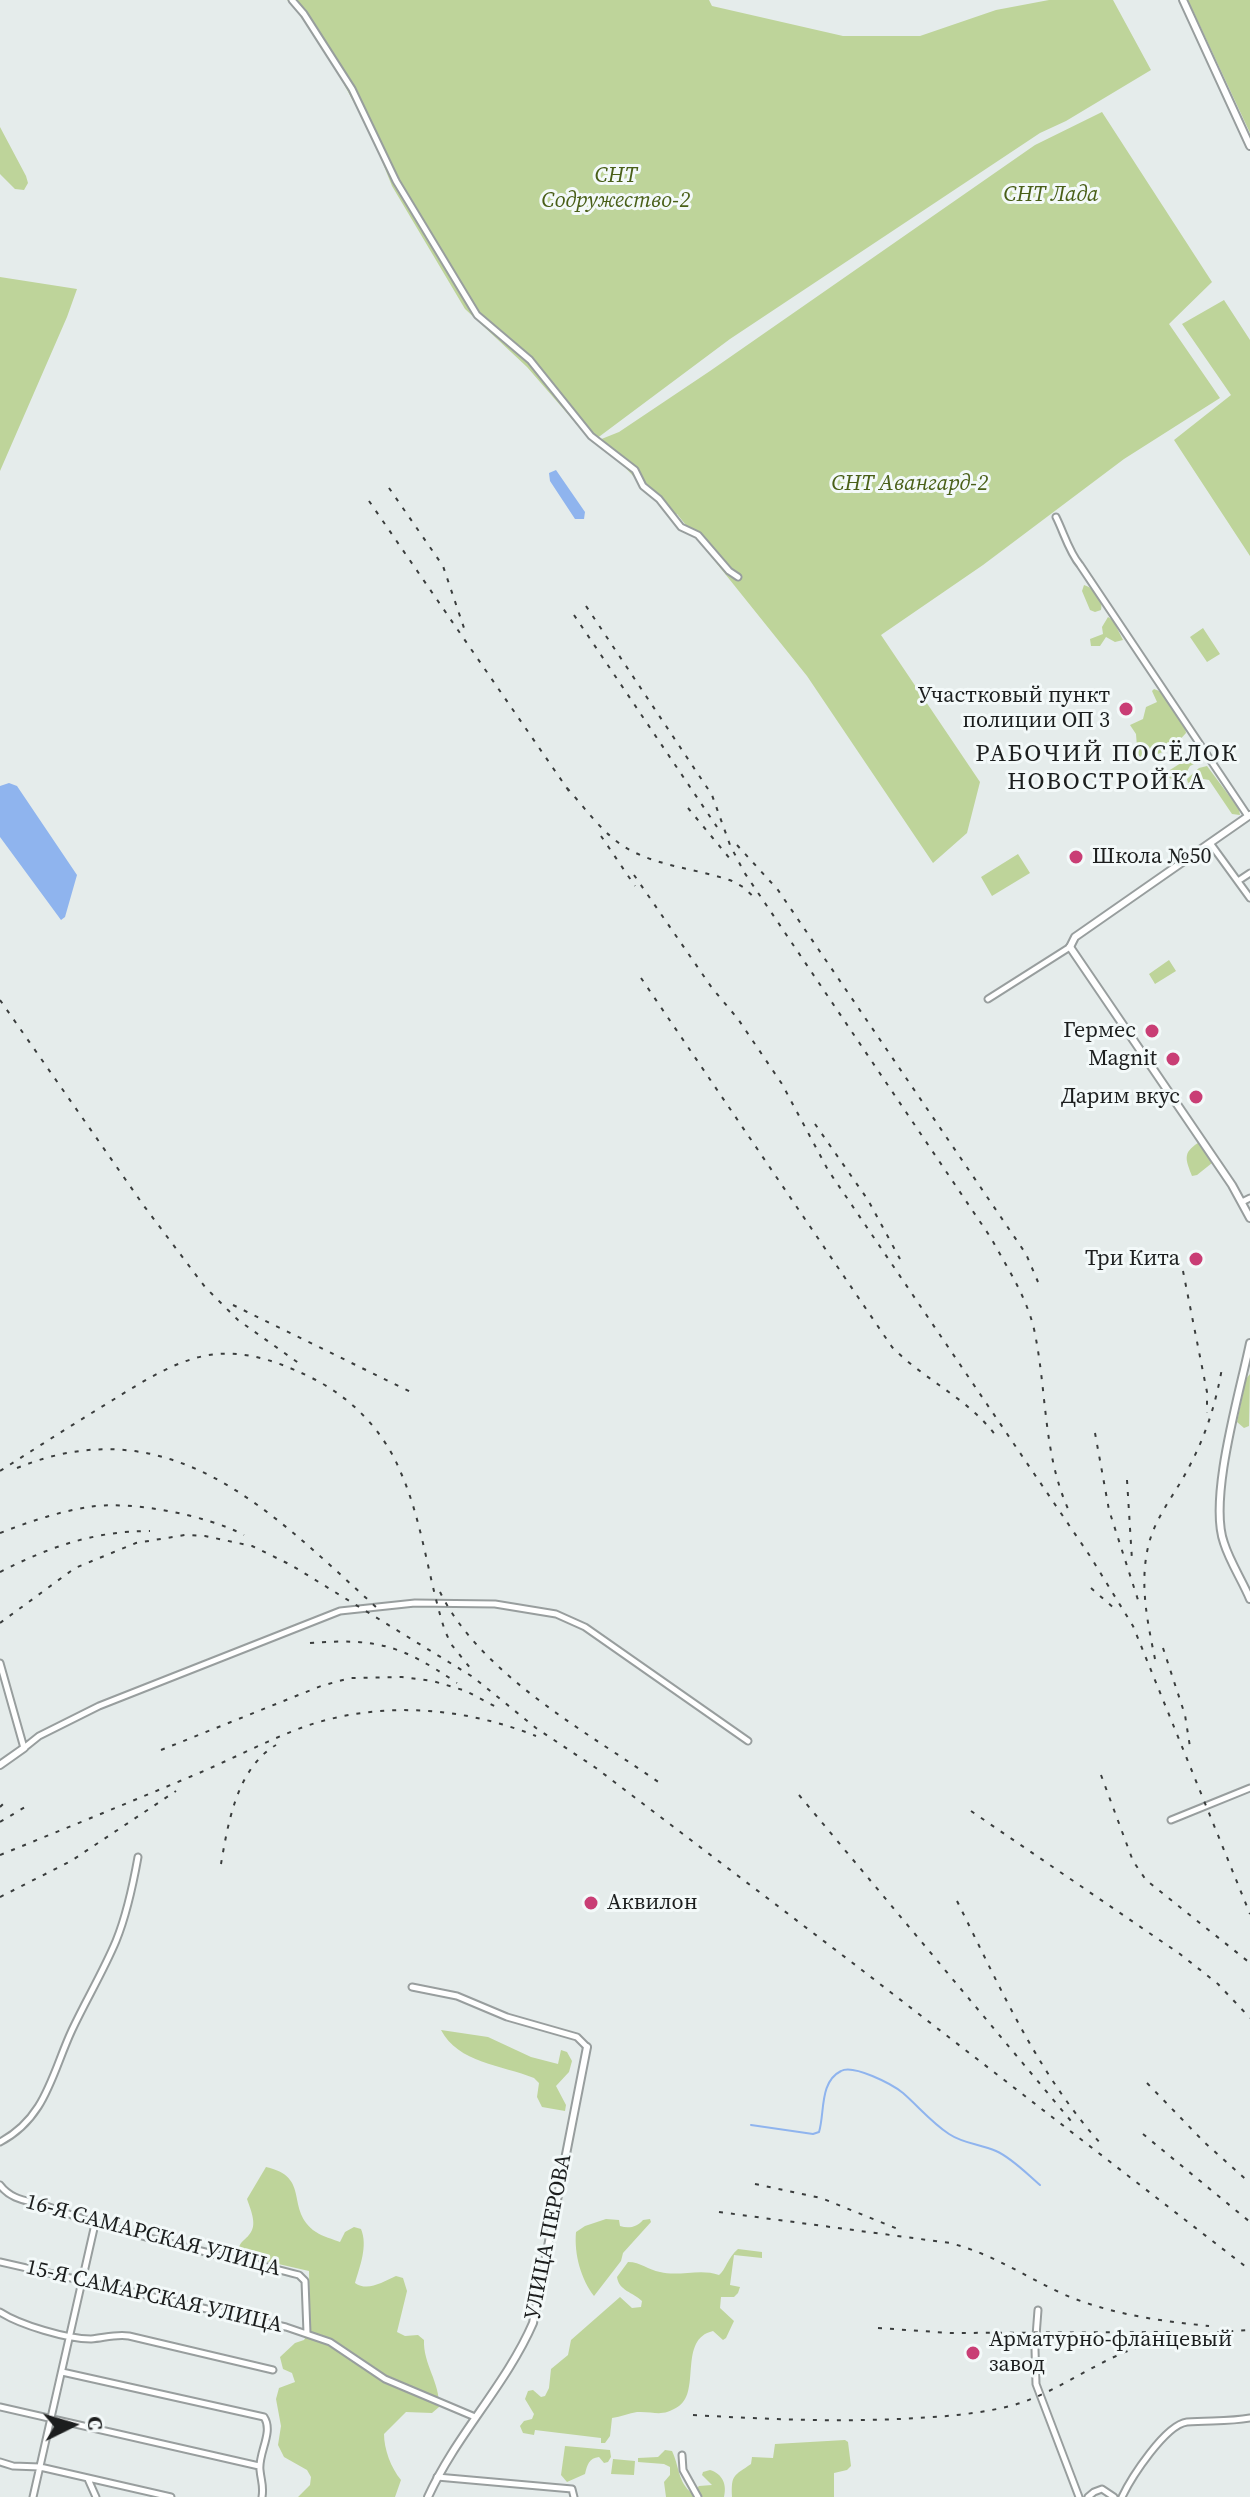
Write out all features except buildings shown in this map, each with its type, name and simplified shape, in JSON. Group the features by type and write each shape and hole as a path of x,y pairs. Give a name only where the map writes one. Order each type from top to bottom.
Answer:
{"street":[{"path":"292,0 352,89 396,181 477,315 530,360 591,436 635,470 643,486 659,499 672,517 691,534 698,535 738,577"},
{"path":"1183,0 1250,146"},
{"path":"988,999 1070,947 1075,937 1249,816 1071,556 1068,541 1056,517"},
{"path":"1210,843 1250,898"},
{"path":"1238,881 1250,873"},
{"path":"1070,947 1250,1218"},
{"path":"1242,1202 1250,1198"},
{"path":"1250,1343 1221,1490 1219,1523 1223,1542 1250,1599"},
{"path":"0,1765 39,1736 99,1706 340,1611 415,1603 495,1604 556,1614 612,1643 748,1741"},
{"path":"0,1663 24,1748"},
{"path":"1171,1820 1250,1788"},
{"path":"0,2142 17,2133 29,2121 59,2067 72,2031 117,1938 130,1898 138,1857"},
{"path":"412,1987 457,1996 507,2017 577,2037 587,2047"},
{"name":"УЛИЦА ПЕРОВА","path":"428,2497 437,2477 513,2360 533,2323 587,2047"},
{"name":"16-Я САМАРСКАЯ УЛИЦА","path":"0,2185 14,2199 45,2206 95,2224 299,2275 305,2281 307,2333"},
{"path":"33,2497 95,2224"},
{"name":"15-Я САМАРСКАЯ УЛИЦА","path":"0,2262 307,2333 330,2342 385,2379 475,2417"},
{"path":"1038,2310 1036,2384 1079,2497"},
{"path":"0,2312 71,2336 93,2339 118,2334 273,2370"},
{"path":"62,2372 266,2418 268,2425 259,2466 261,2495"},
{"path":"0,2407 259,2466"},
{"path":"1122,2497 1173,2429 1186,2422 1228,2422 1250,2418"},
{"path":"682,2455 683,2470 698,2497"},
{"path":"0,2462 24,2468 40,2467 171,2497"},
{"path":"437,2477 572,2489 574,2497"},
{"path":"88,2479 96,2497"},
{"path":"1088,2497 1102,2489 1114,2497"}],"green space":[{"name":"СНТ Содружество-2","path":"287,0 709,0 712,6 843,36 920,36 996,10 1049,0 1113,0 1151,70 1040,133 730,339 592,442 527,367 465,309 392,186 371,134 316,33"},
{"path":"1188,0 1250,0 1250,133"},
{"name":"СНТ Авангард-2","path":"1102,112 1212,282 1169,324 1220,398 1124,459 983,565 881,635 980,782 967,833 933,863 807,676 677,514 672,517 599,440 619,432 710,371 1035,145"},
{"path":"0,127 26,176 28,183 24,190 15,189 0,174"},
{"path":"0,277 77,289 0,471"},
{"path":"1224,300 1250,340 1250,556 1174,440 1231,395 1182,324"},
{"path":"1084,585 1097,594 1101,610 1090,610 1082,591"},
{"path":"1108,617 1113,620 1123,640 1115,642 1106,637 1100,646 1091,646 1090,639 1103,634 1102,627"},
{"path":"1203,628 1220,654 1207,662 1190,637"},
{"path":"1154,689 1162,692 1186,733 1169,748 1147,757 1142,764 1138,760 1136,734 1130,725 1143,719 1146,707 1157,702"},
{"path":"1191,742 1201,752 1200,761 1190,766 1186,773 1171,779 1165,773 1189,758 1187,746"},
{"path":"1207,766 1239,809 1240,815 1232,814 1209,780 1198,778 1188,783 1187,779 1199,768"},
{"path":"1018,854 1030,873 992,896 981,877"},
{"path":"1169,960 1176,971 1155,984 1149,974"},
{"path":"1198,1143 1212,1163 1192,1176 1187,1154"},
{"path":"1250,1374 1249,1426 1244,1428 1237,1422 1246,1379"},
{"path":"441,2030 488,2037 531,2057 558,2064 561,2050 567,2052 572,2061 569,2072 556,2086 566,2105 565,2111 542,2107 537,2097 539,2083 534,2078 469,2056 458,2050"},
{"path":"266,2167 289,2178 301,2214 316,2232 340,2242 345,2232 354,2227 361,2229 363,2249 355,2283 365,2287 396,2276 403,2278 407,2291 397,2332 405,2336 418,2335 424,2340 439,2407 432,2413 406,2412 384,2434 389,2458 401,2480 395,2497 298,2497 310,2485 311,2477 307,2470 284,2457 278,2445 281,2426 276,2399 279,2388 295,2382 292,2373 283,2369 280,2357 295,2343 304,2340 310,2330 309,2271 239,2255 240,2244 251,2232 253,2224 247,2199"},
{"path":"606,2219 619,2220 620,2226 627,2227 643,2220 650,2219 651,2222 623,2253 621,2261 594,2296 579,2266 576,2232"},
{"path":"738,2249 762,2252 762,2258 734,2255 730,2285 740,2287 734,2297 721,2297 720,2308 734,2321 723,2340 713,2331 702,2336 696,2344 689,2389 679,2406 663,2413 637,2412 612,2418 610,2436 605,2443 601,2443 601,2438 535,2430 534,2435 523,2433 520,2426 532,2419 534,2414 525,2399 528,2391 545,2396 551,2369 568,2355 571,2340 620,2297 632,2308 641,2307 642,2301 618,2282 617,2277 628,2262 667,2273 704,2272 719,2275"},
{"path":"848,2442 851,2466 834,2473 834,2497 732,2497 735,2476 751,2464 752,2457 773,2458 775,2444"},
{"path":"565,2446 610,2450 611,2457 604,2463 599,2457 593,2459 585,2474 567,2482 561,2475"},
{"path":"665,2450 672,2451 681,2479 692,2493 699,2486 712,2485 702,2475 710,2470 723,2480 724,2497 666,2497 664,2482 670,2475 670,2467 638,2462 638,2458 658,2457"},
{"path":"613,2459 635,2461 634,2475 611,2474"}],"water":[{"path":"556,470 585,512 584,519 575,519 550,481 549,473"},
{"path":"9,783 17,786 77,875 65,917 61,920 0,837 0,786"}],"waterway":[{"path":"751,2125 813,2134 819,2132 829,2082 841,2071 854,2070 898,2089 949,2134 1002,2154 1040,2185"}],"railway":[{"path":"389,488 443,566 465,631"},
{"path":"369,501 573,797"},
{"path":"586,606 712,795 730,845 744,872 991,1238 1012,1275 1033,1325 1051,1451 1071,1515"},
{"path":"574,615 717,827"},
{"path":"567,788 604,830 630,850 654,860 732,881 755,898"},
{"path":"688,808 731,860"},
{"path":"601,836 635,886"},
{"path":"737,845 778,890 1026,1254 1038,1282"},
{"path":"634,875 782,1084 828,1170 1090,1556 1133,1626 1250,1914"},
{"path":"641,978 892,1347 972,1411 996,1436"},
{"path":"0,1000 144,1206 205,1287 238,1320 300,1364"},
{"path":"815,1124 868,1200 900,1259"},
{"path":"1183,1271 1207,1392 1207,1413"},
{"path":"233,1305 415,1394"},
{"path":"0,1471 136,1386 183,1362 229,1354 254,1356 281,1364 340,1395 365,1417 386,1443 415,1511 445,1631 471,1669"},
{"path":"1155,1659 1144,1587 1149,1543 1200,1443 1222,1368"},
{"path":"1095,1433 1109,1510 1139,1603"},
{"path":"17,1468 73,1452 124,1450 171,1460 216,1479 258,1505 376,1607"},
{"path":"1127,1480 1132,1560"},
{"path":"0,1533 54,1515 105,1505 168,1511 210,1521 244,1535"},
{"path":"0,1572 72,1542 110,1534 150,1531"},
{"path":"0,1623 75,1568 136,1543 185,1535 205,1536 252,1546 291,1565 473,1677 536,1728 596,1768 858,1967 1250,2270"},
{"path":"1091,1588 1115,1609"},
{"path":"440,1592 458,1622 510,1677 572,1724 664,1786"},
{"path":"310,1643 353,1642 388,1647 420,1660 457,1683"},
{"path":"1163,1648 1185,1715 1190,1747"},
{"path":"161,1750 321,1686 350,1678 402,1677 433,1681 466,1691 498,1708"},
{"path":"0,1855 285,1734 327,1720 357,1714 418,1710 478,1718 536,1736"},
{"path":"221,1864 231,1814 243,1782 263,1755 276,1745"},
{"path":"1101,1775 1133,1861 1146,1880 1250,1963"},
{"path":"0,1897 71,1861 176,1791"},
{"path":"799,1795 1071,2121"},
{"path":"0,1807 3,1804"},
{"path":"0,1822 25,1807"},
{"path":"971,1811 1180,1954 1218,1984 1250,2018"},
{"path":"957,1901 1038,2058 1078,2117 1101,2144"},
{"path":"1147,2083 1205,2143 1250,2183"},
{"path":"1143,2134 1250,2222"},
{"path":"755,2184 821,2198 898,2229"},
{"path":"719,2212 950,2243 980,2253 1063,2294 1098,2307 1153,2319 1209,2326"},
{"path":"878,2328 950,2333 1170,2332"},
{"path":"693,2415 847,2420 985,2411 1028,2400 1138,2347 1185,2336 1248,2330"}],"place":[{"name":"Участковый пункт полиции ОП 3","path":"1126,709"},
{"name":"Школа №50","path":"1076,857"},
{"name":"Гермес","path":"1152,1031"},
{"name":"Magnit","path":"1173,1059"},
{"name":"Дарим вкус","path":"1196,1097"},
{"name":"Три Кита","path":"1196,1259"},
{"name":"Аквилон","path":"591,1903"},
{"name":"Арматурно-фланцевый завод","path":"973,2353"}],"district":[{"name":"РАБОЧИЙ ПОСЁЛОК НОВОСТРОЙКА","path":"1107,769"}],"park label":[{"name":"СНТ Лада","path":"1051,195"}]}
